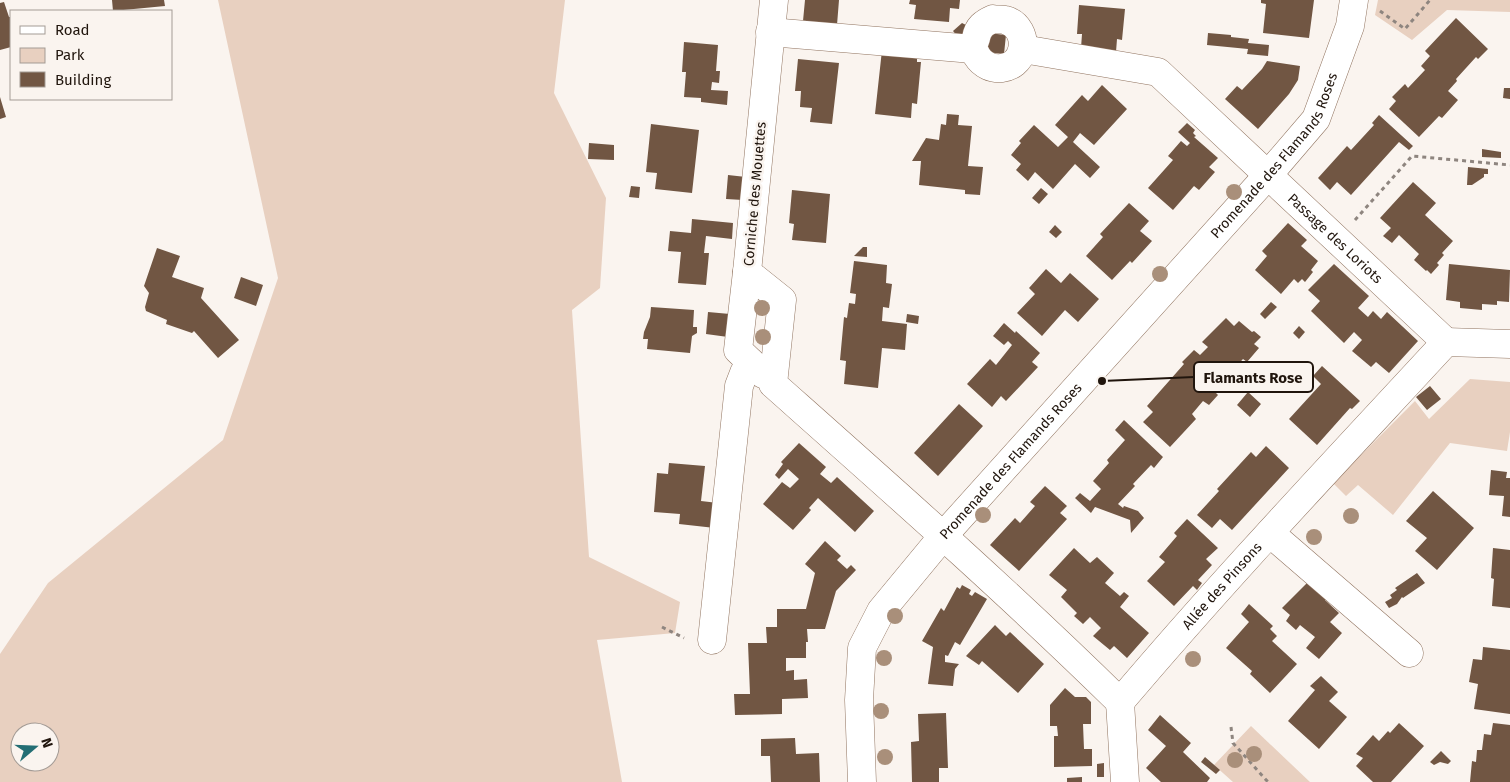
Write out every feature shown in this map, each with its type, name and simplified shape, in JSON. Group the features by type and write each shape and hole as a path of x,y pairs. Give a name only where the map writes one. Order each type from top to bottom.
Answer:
{"street":[{"name":"Corniche des Mouettes","path":"773,384 782,300 747,272 774,0"},
{"name":"Promenade des Flamands Roses","path":"862,782 859,700 862,648 881,610 944,536 1316,119 1350,26 1366,5"},
{"path":"1005,10 1020,31 1023,49 1018,60 1012,65 1001,69 991,68 984,64 973,49 980,27 993,20 1005,10"},
{"path":"770,32 973,49"},
{"name":"Passage des Loriots","path":"1023,49 1158,72 1446,342"},
{"path":"747,272 738,350 773,384 944,536 1120,702 1125,782"},
{"path":"1446,342 1510,344"},
{"name":"Allée des Pinsons","path":"1120,702 1156,659 1270,533 1446,342"},
{"path":"712,640 739,386 750,362"},
{"path":"1270,533 1409,653"}],"path":[{"path":"1366,5 1405,29 1430,0"},
{"path":"1337,240 1412,156 1510,165"},
{"path":"1231,727 1233,743 1268,782"}],"green space":[{"path":"218,0 565,0 554,93 606,198 600,288 572,310 589,557 680,602 675,633 597,640 622,782 0,782 0,654 48,583 223,440 278,278"},
{"path":"1378,0 1510,0 1510,12 1447,10 1412,40 1375,15"},
{"path":"1470,379 1510,382 1510,432 1507,451 1450,443 1393,515 1358,485 1346,496 1333,483 1415,401 1429,419"},
{"path":"1251,726 1310,782 1233,782 1214,765"}],"building":[{"path":"112,0 164,0 165,6 123,10 113,10"},
{"path":"805,0 839,0 837,25 803,21"},
{"path":"910,0 960,0 959,9 950,8 949,22 914,19 916,5 909,4"},
{"path":"1261,0 1314,0 1309,38 1263,33 1266,4 1261,3"},
{"path":"4,2 10,17 10,47 0,50 0,3"},
{"path":"1079,5 1125,9 1122,40 1117,39 1116,52 1081,48 1082,34 1077,34"},
{"path":"1456,18 1488,49 1478,59 1476,57 1448,91 1458,100 1442,118 1439,116 1419,137 1389,109 1396,101 1392,97 1405,84 1408,88 1425,70 1421,66 1430,56 1425,51"},
{"path":"962,23 968,26 967,30 958,37 953,31"},
{"path":"988,33 1006,35 1004,54 986,52"},
{"path":"1208,33 1231,35 1231,37 1249,39 1248,43 1269,45 1268,56 1247,54 1248,49 1207,45"},
{"path":"684,42 718,45 716,71 720,71 719,83 712,82 711,90 728,91 727,105 701,102 701,98 684,97 686,72 682,72"},
{"path":"882,50 917,54 917,62 921,62 917,104 912,103 911,118 875,114"},
{"path":"798,59 839,63 832,124 810,122 812,108 800,107 801,91 795,91"},
{"path":"1267,61 1300,66 1298,80 1289,94 1258,129 1225,99 1237,86 1242,90"},
{"path":"1102,85 1127,109 1094,145 1080,133 1073,142 1100,167 1090,178 1075,164 1053,189 1035,172 1028,181 1016,170 1021,164 1011,155 1021,143 1019,141 1034,125 1058,147 1068,137 1055,125 1082,95 1088,101"},
{"path":"1504,88 1510,88 1510,99 1503,98"},
{"path":"0,97 6,117 0,119"},
{"path":"947,114 959,115 958,125 972,126 968,166 983,167 980,195 965,194 965,190 919,185 921,161 912,161 926,138 939,140 941,124 946,125"},
{"path":"1379,115 1413,146 1409,150 1399,142 1351,195 1337,182 1330,190 1318,178 1347,146 1351,150 1374,125 1372,123"},
{"path":"1187,123 1195,130 1193,133 1196,136 1194,137 1218,158 1209,167 1215,172 1199,190 1194,186 1173,210 1148,188 1173,160 1168,156 1181,141 1187,146 1190,143 1178,132"},
{"path":"651,124 699,130 692,193 655,189 657,173 646,172"},
{"path":"589,143 614,145 614,160 588,159"},
{"path":"1482,149 1501,152 1501,158 1482,157"},
{"path":"1468,167 1488,169 1488,174 1484,174 1484,177 1472,185 1467,185"},
{"path":"728,175 746,177 743,200 726,199"},
{"path":"1413,182 1436,203 1425,215 1453,241 1442,253 1444,255 1437,263 1439,265 1431,274 1414,260 1419,254 1399,235 1392,243 1383,236 1391,228 1380,218"},
{"path":"631,186 640,187 639,198 629,197"},
{"path":"1041,188 1048,194 1039,204 1032,198"},
{"path":"792,190 830,194 826,243 792,240 794,224 789,223"},
{"path":"1129,203 1149,221 1140,231 1152,241 1132,263 1130,261 1112,280 1086,256 1103,237 1100,234"},
{"path":"692,219 733,223 732,239 706,236 704,253 709,253 706,285 678,283 681,252 668,251 670,231 691,233"},
{"path":"1288,223 1307,240 1301,246 1318,261 1311,270 1313,272 1305,282 1302,279 1298,283 1294,279 1281,294 1255,270 1267,256 1262,251"},
{"path":"1055,225 1062,232 1056,238 1049,232"},
{"path":"863,247 867,247 867,257 854,256"},
{"path":"157,248 180,256 172,277 204,288 201,298 239,340 218,358 194,331 192,333 166,324 167,320 146,311 145,307 149,293 144,286"},
{"path":"854,261 887,265 886,283 892,284 889,308 883,307 882,321 907,324 905,350 882,348 878,388 844,384 846,361 840,360 844,317 847,318 849,303 855,304 856,294 850,293"},
{"path":"1334,264 1369,296 1358,308 1368,317 1373,311 1381,319 1387,312 1418,341 1389,373 1376,362 1371,367 1352,351 1362,340 1354,332 1344,343 1311,311 1320,301 1308,290"},
{"path":"1449,264 1510,270 1509,302 1497,301 1497,305 1482,304 1482,310 1460,308 1460,302 1446,300"},
{"path":"1046,269 1061,283 1070,273 1099,299 1078,322 1065,310 1042,336 1017,313 1035,294 1029,288"},
{"path":"241,277 263,285 256,306 234,298"},
{"path":"1271,302 1277,307 1265,319 1260,314"},
{"path":"651,307 694,310 693,327 697,327 697,333 692,336 690,353 647,349 648,339 643,339"},
{"path":"708,312 730,314 728,337 706,334"},
{"path":"907,314 919,316 918,324 906,322"},
{"path":"1226,318 1234,326 1239,321 1261,337 1254,344 1259,348 1247,362 1243,359 1214,391 1218,395 1209,405 1203,401 1192,414 1196,419 1170,447 1143,422 1153,412 1147,406 1194,350 1200,355 1208,347 1202,342"},
{"path":"1004,323 1015,333 1016,331 1040,353 1032,362 1038,367 1006,401 1001,396 992,407 967,384 990,359 996,365 1012,345 1008,341 1004,345 993,336"},
{"path":"1299,326 1305,332 1299,339 1293,333"},
{"path":"1322,366 1360,401 1352,409 1350,408 1317,445 1289,419 1321,384 1313,376"},
{"path":"1430,386 1441,399 1427,410 1416,397"},
{"path":"1248,392 1261,404 1250,417 1237,405"},
{"path":"959,404 983,426 938,476 914,453"},
{"path":"1124,420 1163,457 1154,468 1151,465 1118,504 1123,508 1124,506 1138,511 1144,518 1131,533 1130,520 1095,507 1091,513 1075,498 1080,493 1090,501 1101,489 1093,481 1109,463 1107,460 1125,440 1115,430"},
{"path":"799,443 826,467 820,474 831,483 837,477 874,511 855,532 818,498 809,508 811,510 793,530 763,504 782,482 790,488 799,479 788,469 779,479 775,475 783,464 781,462"},
{"path":"1266,446 1289,468 1232,530 1220,519 1212,528 1197,515 1219,491 1217,489 1251,452 1256,457"},
{"path":"669,463 705,466 701,501 718,503 715,528 679,524 680,514 654,512 657,473 668,474"},
{"path":"1491,470 1507,472 1506,478 1510,478 1510,517 1502,516 1504,496 1489,495"},
{"path":"1045,486 1067,506 1060,513 1067,519 1019,571 990,545 1015,518 1020,523 1035,506 1030,502"},
{"path":"1433,491 1474,528 1437,570 1415,551 1427,538 1406,521"},
{"path":"1187,519 1218,548 1206,559 1212,565 1198,580 1202,583 1197,590 1193,586 1174,606 1147,581 1165,562 1159,557 1177,536 1174,533"},
{"path":"825,541 841,556 837,560 847,569 851,565 856,570 836,591 825,629 807,629 806,658 786,658 786,671 794,670 794,680 807,679 808,698 782,699 782,714 735,715 734,694 750,694 748,643 767,643 766,627 777,627 777,609 806,609 815,573 805,564"},
{"path":"1074,548 1090,563 1097,557 1114,573 1105,583 1120,596 1124,592 1129,596 1120,607 1149,633 1127,658 1114,646 1110,650 1093,636 1101,628 1090,617 1083,624 1074,616 1077,613 1061,597 1067,590 1049,575"},
{"path":"1493,548 1510,550 1510,608 1492,606 1494,579 1491,578"},
{"path":"1417,573 1425,583 1402,597 1397,604 1389,608 1385,602 1392,598 1390,595 1397,590 1395,588"},
{"path":"1307,583 1319,594 1322,590 1328,596 1325,600 1339,613 1330,622 1342,633 1319,659 1306,648 1315,637 1300,625 1296,630 1286,621 1290,615 1282,608"},
{"path":"962,585 971,590 969,594 972,596 975,592 987,599 960,645 955,642 948,656 945,655 945,662 959,664 955,669 953,686 928,684 933,647 922,641 941,608 944,611 957,587 960,589"},
{"path":"1249,604 1273,626 1270,629 1277,636 1272,641 1297,664 1270,693 1250,674 1252,671 1226,648 1249,622 1241,614"},
{"path":"995,625 1006,636 1010,632 1044,664 1018,693 982,661 979,665 966,656"},
{"path":"1483,647 1510,650 1510,714 1474,709 1478,684 1469,682 1473,659 1482,660"},
{"path":"1321,676 1338,692 1329,701 1347,717 1319,749 1288,721 1315,690 1310,686"},
{"path":"1065,688 1075,697 1086,697 1091,702 1091,724 1083,724 1084,749 1092,749 1092,766 1054,767 1054,736 1058,736 1057,726 1050,726 1050,705"},
{"path":"946,713 948,768 939,768 939,782 912,782 911,742 919,741 918,714"},
{"path":"1160,715 1191,743 1183,752 1210,778 1207,782 1161,782 1146,768 1166,746 1148,730"},
{"path":"1399,723 1424,746 1391,782 1373,782 1356,766 1363,758 1356,754 1373,735 1379,741"},
{"path":"1493,723 1510,725 1510,782 1470,782 1472,761 1476,762 1477,750 1482,750 1484,734 1491,735"},
{"path":"795,738 796,754 819,753 820,782 771,782 770,756 761,756 761,739"},
{"path":"1441,751 1451,761 1448,764 1440,762 1434,765 1430,762"},
{"path":"1205,757 1220,770 1216,774 1201,762"},
{"path":"1104,763 1104,777 1097,777 1097,764"},
{"path":"1082,777 1082,782 1067,782 1067,778"}],"place":[{"name":"Flamants Rose","path":"1102,381"}]}
